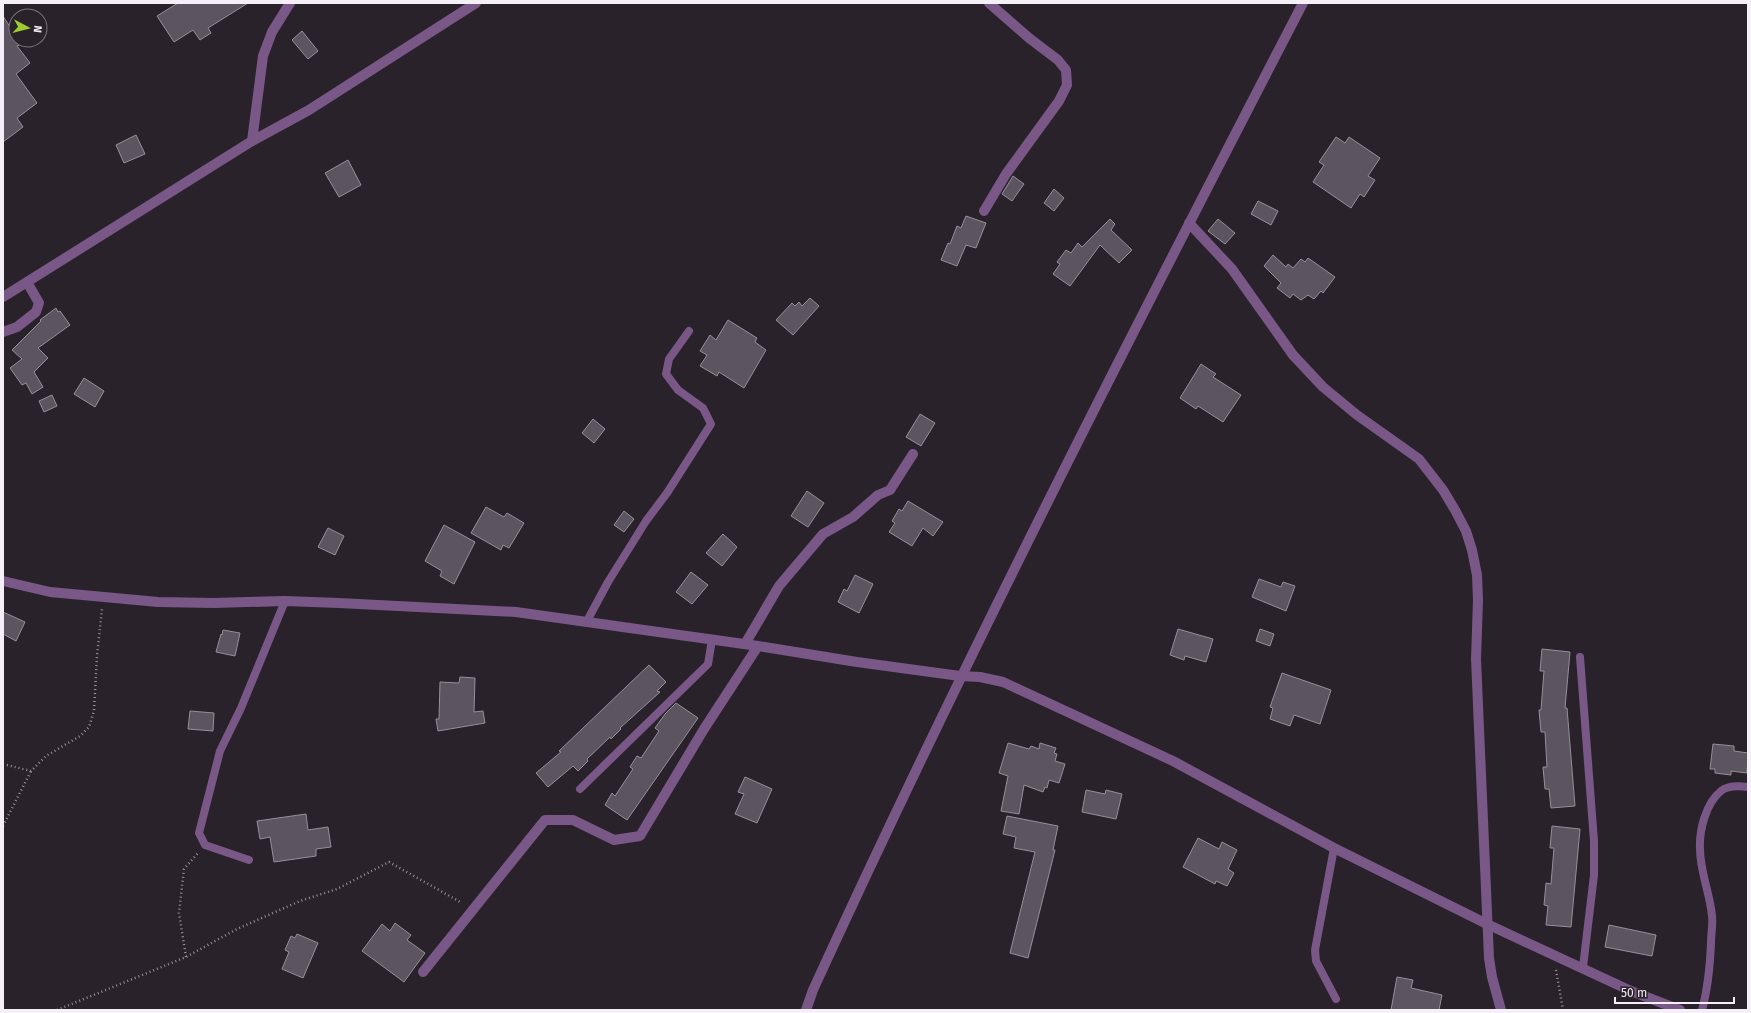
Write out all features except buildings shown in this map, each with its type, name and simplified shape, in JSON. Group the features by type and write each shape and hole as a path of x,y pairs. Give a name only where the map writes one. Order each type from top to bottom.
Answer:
{"street":[{"path":"252,141 263,56 272,32 290,3"},
{"path":"3,297 252,141 309,110 476,3"},
{"path":"984,211 1006,174 1059,101 1068,85 1066,70 1058,60 1029,38 990,3"},
{"path":"806,1010 813,990 882,839 960,676 1189,224 1303,3"},
{"path":"1189,224 1232,269 1293,355 1323,387 1357,415 1419,459 1443,490 1466,531 1472,550 1477,576 1478,600 1476,658 1487,924 1492,977 1501,1010"},
{"path":"3,332 17,327 36,312 39,303 27,282"},
{"path":"745,644 779,586 824,534 853,517 878,495 890,490 913,454"},
{"path":"3,581 50,592 158,602 214,603 285,601 516,612 745,644 857,662 960,676 980,676 995,680 1024,692 1173,761 1334,848 1487,924 1583,967 1631,991 1680,1010"},
{"path":"423,972 545,820 573,820 614,840 640,836 704,729 758,646"}],"lane":[{"path":"587,621 608,582 635,539 667,493 711,424 703,408 678,390 666,374 669,359 689,331"},
{"path":"249,860 205,845 199,832 220,751 241,708 285,601"},
{"path":"580,789 708,664 712,640"},
{"path":"1580,656 1594,841 1594,875 1583,967"},
{"path":"1702,1010 1709,977 1712,917 1710,896 1700,849 1701,832 1712,800 1722,790 1738,786 1748,787"},
{"path":"1334,848 1315,950 1316,961 1336,999"}],"path":[{"path":"3,826 32,771 46,756 80,736 89,727 94,711 97,656 103,597"},
{"path":"3,764 32,771"},
{"path":"186,957 179,913 184,869 205,845"},
{"path":"57,1010 186,957 237,929 300,901 337,889 389,862 473,909"},
{"path":"1556,955 1556,972 1563,1010"}]}
